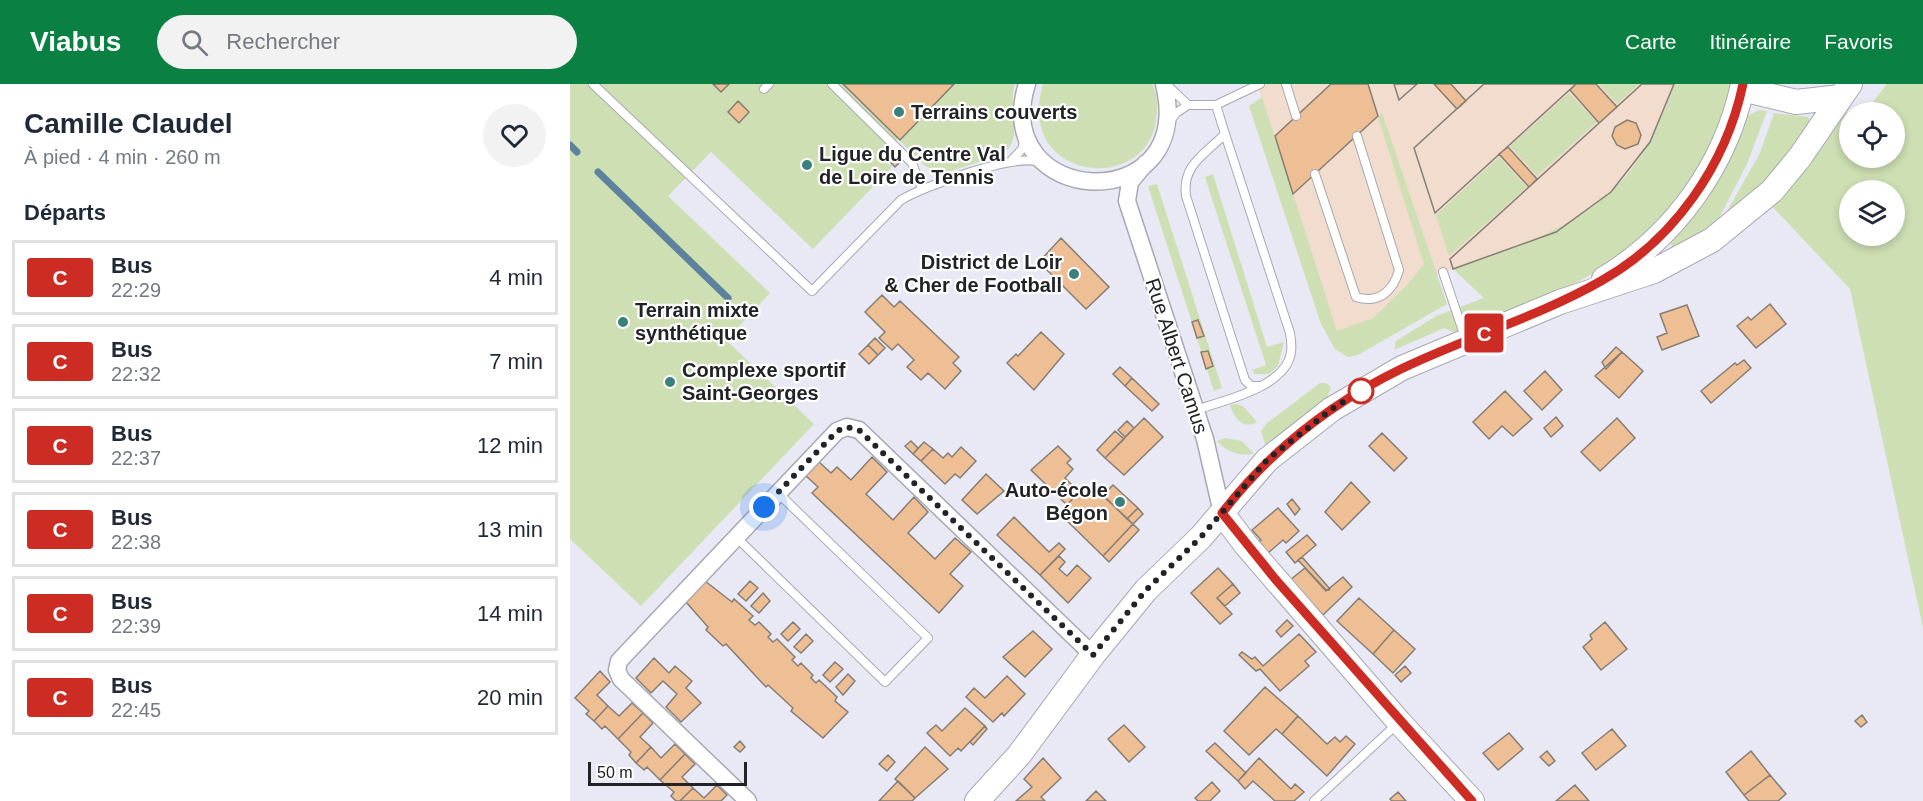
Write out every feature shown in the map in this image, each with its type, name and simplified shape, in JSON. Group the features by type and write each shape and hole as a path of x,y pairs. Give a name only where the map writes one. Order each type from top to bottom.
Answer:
{"street":[{"path":"1027,84 1022,107 1024,129 1033,150 1047,166 1065,177 1109,188 1127,201 1130,182 1160,146 1167,125 1169,103 1165,84"},
{"path":"1560,302 1621,269 1642,253 1677,218 1706,179 1733,122 1743,87 1796,102 1845,90"},
{"path":"977,801 1019,755 1093,655 1146,590 1201,537 1267,460 1332,409 1393,373 1560,302 1654,271 1685,256 1728,229 1772,191 1800,157 1845,90"},
{"path":"1086,183 1107,182 1127,176 1146,163"},
{"name":"Rue Albert Camus","path":"1127,201 1195,410 1222,513"},
{"path":"748,801 621,679 617,670 619,661 837,431 847,427 859,430 1093,655"},
{"path":"1222,513 1246,545 1399,722 1472,801"}],"lane":[{"path":"593,84 812,291 901,200 922,189 1012,160 1030,158 1047,166"},
{"path":"832,84 912,163 922,189"},
{"path":"1165,84 1188,105"},
{"path":"1167,125 1176,113 1188,105 1215,105 1260,84"},
{"path":"1286,84 1296,116"},
{"path":"1195,410 1271,382 1284,369 1292,353 1290,333 1215,105"},
{"path":"1012,160 1023,148 1024,129"},
{"path":"1225,134 1188,170 1184,180 1186,196 1245,380 1251,386 1261,386"},
{"path":"1315,174 1356,297 1368,301 1381,296 1395,285 1399,270 1357,136"},
{"path":"1443,273 1466,341"},
{"path":"736,537 885,682 928,638 778,493"},
{"path":"1314,801 1399,722"}],"shaded area":[{"path":"1257,84 1674,84 1659,124 1639,159 1611,192 1593,207 1556,232 1534,242 1408,284 1373,318 1337,331"}],"green space":[{"name":"Complexe sportif Saint-Georges","path":"570,84 1015,84 1013,139 1010,147 1003,154 942,174 925,166 898,139 881,157 892,167 813,249 711,152 668,196 770,293 726,340 814,424 641,606 570,539"},
{"path":"1043,84 1152,84 1157,111 1147,144 1130,160 1108,168 1085,167 1063,158 1047,141 1039,117"},
{"path":"1599,84 1639,84 1617,104"},
{"path":"1674,84 1733,84 1714,140 1700,166 1665,215 1644,236 1597,271 1545,297 1455,333 1444,328 1394,350 1396,341 1436,316 1484,298 1453,269 1529,241 1562,226 1591,208 1616,186 1639,159 1658,125"},
{"path":"1887,84 1923,84 1923,628 1850,289 1768,202 1838,110 1839,168 1905,168 1905,102 1873,102"},
{"path":"1569,93 1597,122 1537,176 1510,146"},
{"path":"1262,97 1337,331 1373,318 1408,284 1424,264 1378,117 1382,113 1447,304 1358,355 1348,357 1335,349 1321,324 1249,106"},
{"path":"1759,110 1767,111 1747,164 1718,220 1680,250 1672,248 1671,242 1709,196 1730,158 1746,117"},
{"path":"1774,113 1808,117 1812,123 1760,194 1725,215 1760,153"},
{"path":"1499,157 1527,187 1449,256 1436,215"},
{"path":"1213,174 1267,347 1284,342 1278,366 1269,374 1254,374 1252,370 1266,365 1205,177"},
{"path":"1157,184 1222,388 1214,391 1148,186"},
{"path":"1320,383 1326,383 1331,387 1327,398 1266,447 1261,431 1266,424"},
{"path":"1237,404 1244,407 1257,422 1243,424 1230,405"},
{"path":"1225,438 1242,441 1254,454 1239,454 1230,451 1217,441"}],"building":[{"path":"713,84 729,84 721,92"},
{"name":"Terrains couverts","path":"843,84 954,84 900,140"},
{"path":"1331,84 1368,84 1378,116 1293,194 1275,136"},
{"path":"1394,84 1417,84 1399,100"},
{"path":"1394,84 1417,84 1399,100"},
{"path":"1434,84 1451,84 1466,101 1457,109"},
{"path":"1484,84 1576,84 1435,213 1414,148"},
{"path":"1484,84 1576,84 1435,213 1414,148"},
{"path":"1576,84 1596,84 1617,107 1599,123 1570,90"},
{"path":"1642,84 1674,84 1650,142 1611,192 1556,232 1453,269 1450,259","holes":["1627,120 1636,123 1641,135 1638,144 1625,149 1617,145 1612,136 1615,127"]},
{"path":"1642,84 1674,84 1650,142 1611,192 1556,232 1453,269 1450,259"},
{"path":"738,101 749,112 739,123 728,112"},
{"path":"1508,147 1537,179 1529,187 1499,154"},
{"path":"891,151 901,161 895,167 885,157"},
{"name":"District de Loir & Cher de Football","path":"1061,238 1109,287 1086,309 1039,262"},
{"path":"882,295 894,307 900,301 959,357 953,363 961,371 945,389 928,373 921,380 907,367 914,360 898,344 892,350 879,338 885,332 865,312"},
{"path":"1770,304 1786,324 1756,348 1737,326 1748,317 1751,320"},
{"path":"1687,305 1699,336 1662,350 1657,337 1667,333 1660,314"},
{"path":"1198,320 1204,336 1197,338 1192,322"},
{"path":"1041,332 1064,354 1034,390 1007,363 1016,354 1018,356"},
{"path":"875,338 885,348 878,355 868,345"},
{"path":"868,345 878,355 869,364 859,354"},
{"path":"1616,347 1622,352 1606,369 1602,362"},
{"path":"1208,351 1213,366 1206,369 1201,352"},
{"path":"1622,352 1643,371 1619,398 1595,376"},
{"path":"1744,360 1751,368 1711,403 1701,391 1735,363 1737,365"},
{"path":"1120,367 1132,378 1125,386 1113,374"},
{"path":"1545,371 1562,390 1542,410 1524,391"},
{"path":"1132,378 1159,404 1152,411 1125,386"},
{"path":"1505,391 1532,419 1513,436 1502,426 1489,439 1473,422"},
{"path":"1556,417 1563,426 1551,437 1544,428"},
{"path":"1144,418 1163,437 1124,475 1105,458"},
{"path":"1617,418 1635,438 1600,471 1581,452"},
{"path":"1127,421 1134,428 1125,437 1118,430"},
{"path":"1115,431 1124,439 1105,458 1097,450"},
{"path":"1382,433 1407,458 1394,471 1369,446"},
{"path":"911,441 918,448 913,454 905,446"},
{"path":"924,442 933,449 921,461 913,454"},
{"path":"1058,446 1071,459 1067,463 1073,469 1065,478 1079,492 1067,505 1031,470"},
{"path":"961,447 976,461 960,478 955,474 945,484 921,461 933,449 943,458 948,453 952,457"},
{"path":"872,457 887,472 866,494 893,520 914,497 928,512 908,533 935,559 955,538 971,552 950,574 963,586 939,613 812,493 818,487 805,475 818,461 831,473 837,467 851,480"},
{"path":"986,474 1004,491 977,514 962,500"},
{"path":"1351,482 1370,502 1342,530 1325,512"},
{"path":"1086,485 1097,495 1099,492 1133,524 1103,556 1059,513"},
{"name":"Auto-école Bégon","path":"1113,485 1138,508 1127,519 1103,495"},
{"path":"1292,499 1300,509 1295,515 1287,504"},
{"path":"1138,508 1143,514 1133,524 1127,519"},
{"path":"1278,508 1299,531 1286,543 1283,540 1267,554 1257,544 1261,540 1252,530"},
{"path":"1014,517 1049,552 1059,543 1065,549 1040,575 997,535"},
{"path":"1133,524 1139,530 1109,562 1103,556"},
{"path":"1307,535 1316,545 1295,563 1286,552"},
{"path":"1059,556 1065,562 1059,569 1067,576 1077,565 1091,578 1068,603 1040,575"},
{"path":"1302,557 1329,590 1326,590 1298,560"},
{"path":"1218,568 1233,584 1217,598 1232,614 1220,624 1191,593"},
{"path":"1305,568 1326,591 1343,577 1352,587 1323,615 1290,580"},
{"path":"705,581 732,602 734,599 753,616 749,620 755,625 759,622 771,634 768,637 773,642 777,639 795,657 792,660 798,666 801,663 813,675 811,678 816,683 819,680 837,697 835,701 848,712 823,738 791,711 793,708 768,685 766,687 726,644 723,646 706,630 708,627 686,602"},
{"path":"750,581 758,588 746,601 738,594"},
{"path":"1233,584 1240,593 1225,606 1217,598"},
{"path":"763,593 770,601 759,613 751,606"},
{"path":"1359,598 1394,630 1373,654 1337,621"},
{"path":"1287,620 1293,626 1281,637 1276,631"},
{"path":"793,622 800,629 788,641 781,634"},
{"path":"1605,622 1627,649 1601,670 1583,647 1592,639 1590,635"},
{"path":"1394,630 1415,649 1393,673 1373,654"},
{"path":"1033,631 1052,649 1025,677 1003,657"},
{"path":"806,634 813,641 801,653 794,647"},
{"path":"1299,634 1316,652 1305,661 1309,666 1280,691 1260,669 1256,671 1239,655 1242,652 1252,659 1255,657 1263,666"},
{"path":"654,658 669,673 675,666 692,681 686,688 701,703 681,722 666,707 677,694 663,681 651,693 636,678"},
{"path":"835,662 843,669 830,682 823,675"},
{"path":"1405,666 1411,673 1401,682 1395,675"},
{"path":"600,671 610,682 597,695 608,706 594,721 586,714 589,711 575,698"},
{"path":"848,674 855,681 843,695 836,687"},
{"path":"1007,676 1025,694 1004,716 1002,713 993,722 966,697 974,688 985,698"},
{"path":"1265,687 1298,716 1282,734 1276,729 1249,755 1224,731"},
{"path":"632,703 643,713 618,739 605,726 602,729 594,721 608,706 619,716"},
{"path":"965,708 985,726 961,751 958,748 950,756 927,733 936,725 942,731"},
{"path":"643,713 653,723 640,737 651,747 636,763 629,755 631,752 618,739"},
{"path":"1862,715 1867,722 1861,727 1855,721"},
{"path":"1298,716 1327,744 1335,737 1340,742 1346,736 1355,744 1327,776 1282,734"},
{"path":"1124,725 1145,747 1129,762 1108,739"},
{"path":"985,726 987,729 973,745 970,742"},
{"path":"1612,729 1626,746 1596,770 1582,753"},
{"path":"1509,733 1523,749 1498,770 1483,753"},
{"path":"740,741 745,747 740,752 734,747"},
{"path":"1215,743 1246,773 1238,781 1206,751"},
{"path":"675,744 685,754 660,780 647,767 644,770 636,763 651,747 661,758"},
{"path":"925,747 948,769 915,798 895,779"},
{"path":"1547,751 1555,761 1549,766 1540,757"},
{"path":"1751,751 1770,775 1744,795 1726,772"},
{"path":"685,754 695,764 682,777 693,788 680,801 676,801 671,796 674,792 660,780"},
{"path":"888,755 895,762 887,771 879,764"},
{"path":"1043,758 1061,778 1041,797 1045,801 1016,801 1032,787 1024,779"},
{"path":"1259,758 1291,789 1295,784 1304,792 1294,801 1275,801 1253,781 1245,789 1238,781"},
{"path":"1770,775 1786,794 1778,801 1749,801 1744,795"},
{"path":"898,781 915,798 912,801 879,801"},
{"path":"1212,782 1220,791 1210,801 1198,801 1195,798"},
{"path":"717,785 727,795 721,801 680,801 693,788 704,798"},
{"path":"1575,785 1589,801 1556,801"},
{"path":"1096,791 1106,801 1086,801"},
{"path":"1398,792 1406,801 1390,799"}],"waterway":[{"path":"570,145 577,152"},
{"path":"598,172 728,298"}],"bus line":[{"name":"C","path":"1472,801 1399,722 1246,545 1222,513 1267,460 1353,395 1402,368 1560,302 1600,282 1642,253 1677,218 1706,179 1733,122 1743,84"}],"place":[{"name":"Terrains couverts","path":"899,112"},
{"name":"Ligue du Centre Val de Loire de Tennis","path":"807,165"},
{"name":"District de Loir & Cher de Football","path":"1074,274"},
{"name":"Terrain mixte synthétique","path":"623,322"},
{"name":"Complexe sportif Saint-Georges","path":"670,382"},
{"name":"Auto-école Bégon","path":"1120,502"}],"route":[{"path":"764,507 837,431 847,427 859,430 1093,655 1146,590 1201,537 1267,460 1332,409 1364,389 1361,391"}]}
